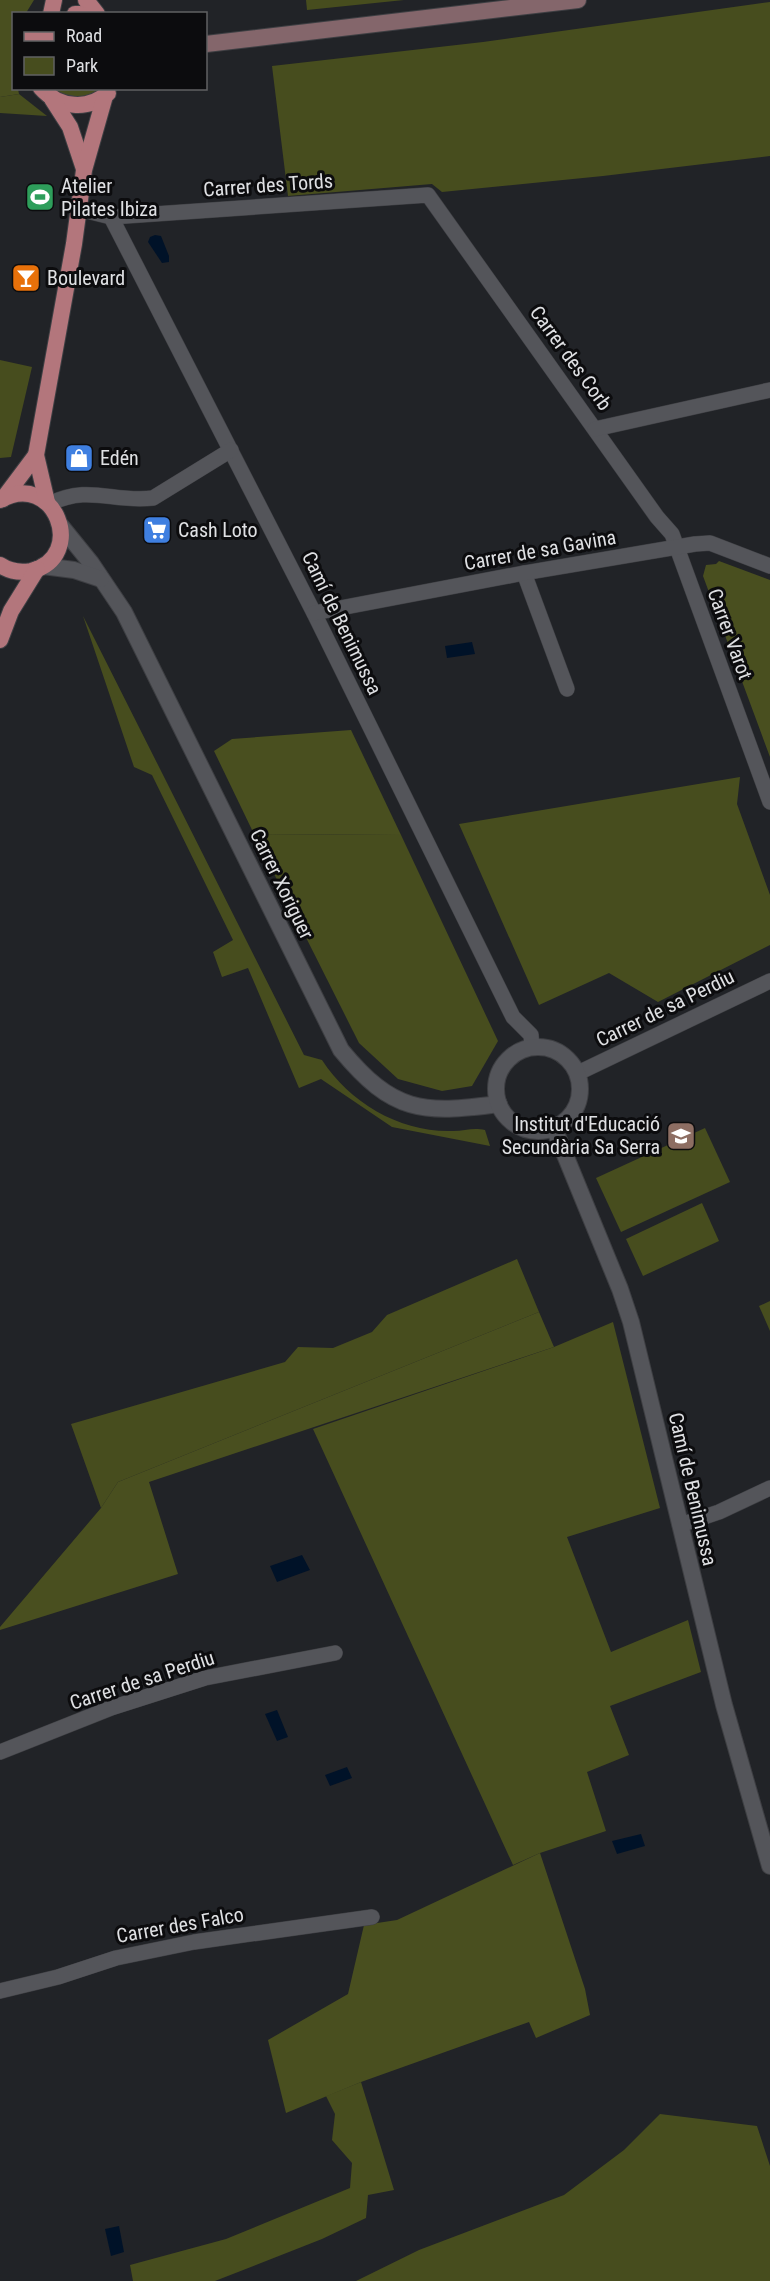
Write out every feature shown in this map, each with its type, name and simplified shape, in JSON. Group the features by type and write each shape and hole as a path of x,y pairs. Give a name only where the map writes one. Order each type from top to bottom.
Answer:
{"main road":[{"path":"86,0 95,12"},
{"path":"207,44 578,0"},
{"path":"47,94 62,103 78,106 93,103 109,92"},
{"path":"1,636 14,604 40,568 56,553 61,535 58,518 48,503 36,455 84,170 109,92"},
{"path":"47,94 70,127 84,170"},
{"path":"1,500 36,455"},
{"path":"1,500 14,494 25,494 37,496 48,503"},
{"path":"0,565 15,572 40,568"},
{"path":"0,601 1,636"}],"street":[{"name":"Carrer des Tords","path":"79,209 111,217 428,195"},
{"name":"Carrer des Corb","path":"428,195 657,518 672,534 676,547"},
{"name":"Camí de Benimussa","path":"111,217 314,613 513,1017 531,1035 532,1047"},
{"path":"596,429 770,390"},
{"path":"48,503 65,496 86,493 139,500 153,498 231,450"},
{"name":"Carrer Xoriguer","path":"61,526 124,612 341,1050 360,1073 391,1098 419,1107 459,1109 499,1104"},
{"name":"Carrer de sa Gavina","path":"314,613 524,573 710,543 770,566"},
{"name":"Carrer Varot","path":"676,547 770,802"},
{"path":"40,568 74,570 102,579"},
{"path":"524,573 567,689"},
{"name":"Carrer de sa Perdiu","path":"578,1073 770,981"},
{"path":"532,1047 551,1048 567,1057 578,1073 581,1095 572,1115 554,1128 532,1131 512,1122 499,1104 496,1085 502,1067 515,1053 532,1047"},
{"name":"Camí de Benimussa","path":"554,1128 631,1322 724,1705 770,1866"},
{"path":"680,1525 719,1512 770,1488"},
{"name":"Carrer de sa Perdiu","path":"0,1752 111,1708 205,1678 335,1653"},
{"name":"Carrer des Falco","path":"0,1991 57,1977 116,1958 194,1942 372,1917"}],"green space":[{"path":"0,0 34,0 27,12 12,12 12,90 18,90 19,94 0,97"},
{"path":"306,0 404,0 307,10"},
{"path":"770,2 770,156 442,192 432,184 288,196 272,66 483,42"},
{"path":"55,90 101,90 90,96 78,98 66,96"},
{"path":"19,94 47,116 0,113 0,97"},
{"path":"0,360 32,367 11,457 0,458"},
{"path":"719,561 770,580 770,757 703,576 706,565 716,564"},
{"path":"83,616 304,1055 322,1060 347,1090 362,1102 396,1121 434,1130 485,1130 490,1146 392,1127 321,1079 299,1088 248,968 222,977 213,952 233,940 152,775 134,767"},
{"path":"351,730 401,835 254,834 214,751 232,739"},
{"path":"740,777 737,804 770,895 770,945 658,1002 609,973 539,1005 459,824"},
{"path":"254,834 401,835 498,1041 472,1086 442,1091 398,1079 359,1043"},
{"path":"705,1128 730,1182 621,1232 596,1178"},
{"path":"702,1203 719,1241 643,1276 626,1239"},
{"path":"517,1259 539,1312 118,1482 101,1508 71,1424 285,1362 298,1347 333,1348 372,1332 387,1315"},
{"path":"770,1301 770,1331 759,1306"},
{"path":"539,1312 554,1347 149,1482 178,1574 0,1630 0,1627 101,1508 118,1482"},
{"path":"613,1322 660,1508 567,1537 611,1652 688,1620 701,1672 610,1706 629,1755 587,1772 606,1831 540,1853 513,1865 313,1429 554,1347"},
{"path":"540,1853 585,1989 590,2015 536,2038 529,2022 361,2082 286,2113 268,2040 348,1994 364,1925 397,1920"},
{"path":"361,2082 394,2190 368,2195 366,2218 322,2239 215,2281 133,2281 130,2265 226,2239 350,2188 352,2163 332,2140 335,2114 326,2096"},
{"path":"660,2114 757,2126 770,2166 770,2281 356,2281 419,2250 564,2195 624,2150"}],"water":[{"path":"161,236 169,262 162,263 148,242 150,237"},
{"path":"472,642 475,654 447,658 445,646"},
{"path":"302,1555 310,1570 277,1582 270,1566"},
{"path":"277,1710 288,1737 277,1741 265,1714"},
{"path":"347,1767 352,1778 330,1786 325,1775"},
{"path":"641,1834 645,1846 617,1854 612,1841"},
{"path":"119,2226 124,2252 111,2256 105,2229"}],"place":[{"name":"Atelier Pilates Ibiza","path":"40,197"},
{"name":"Boulevard","path":"26,278"},
{"name":"Edén","path":"79,458"},
{"name":"Cash Loto","path":"157,530"},
{"name":"Institut d'Educació Secundària Sa Serra","path":"681,1136"}]}
